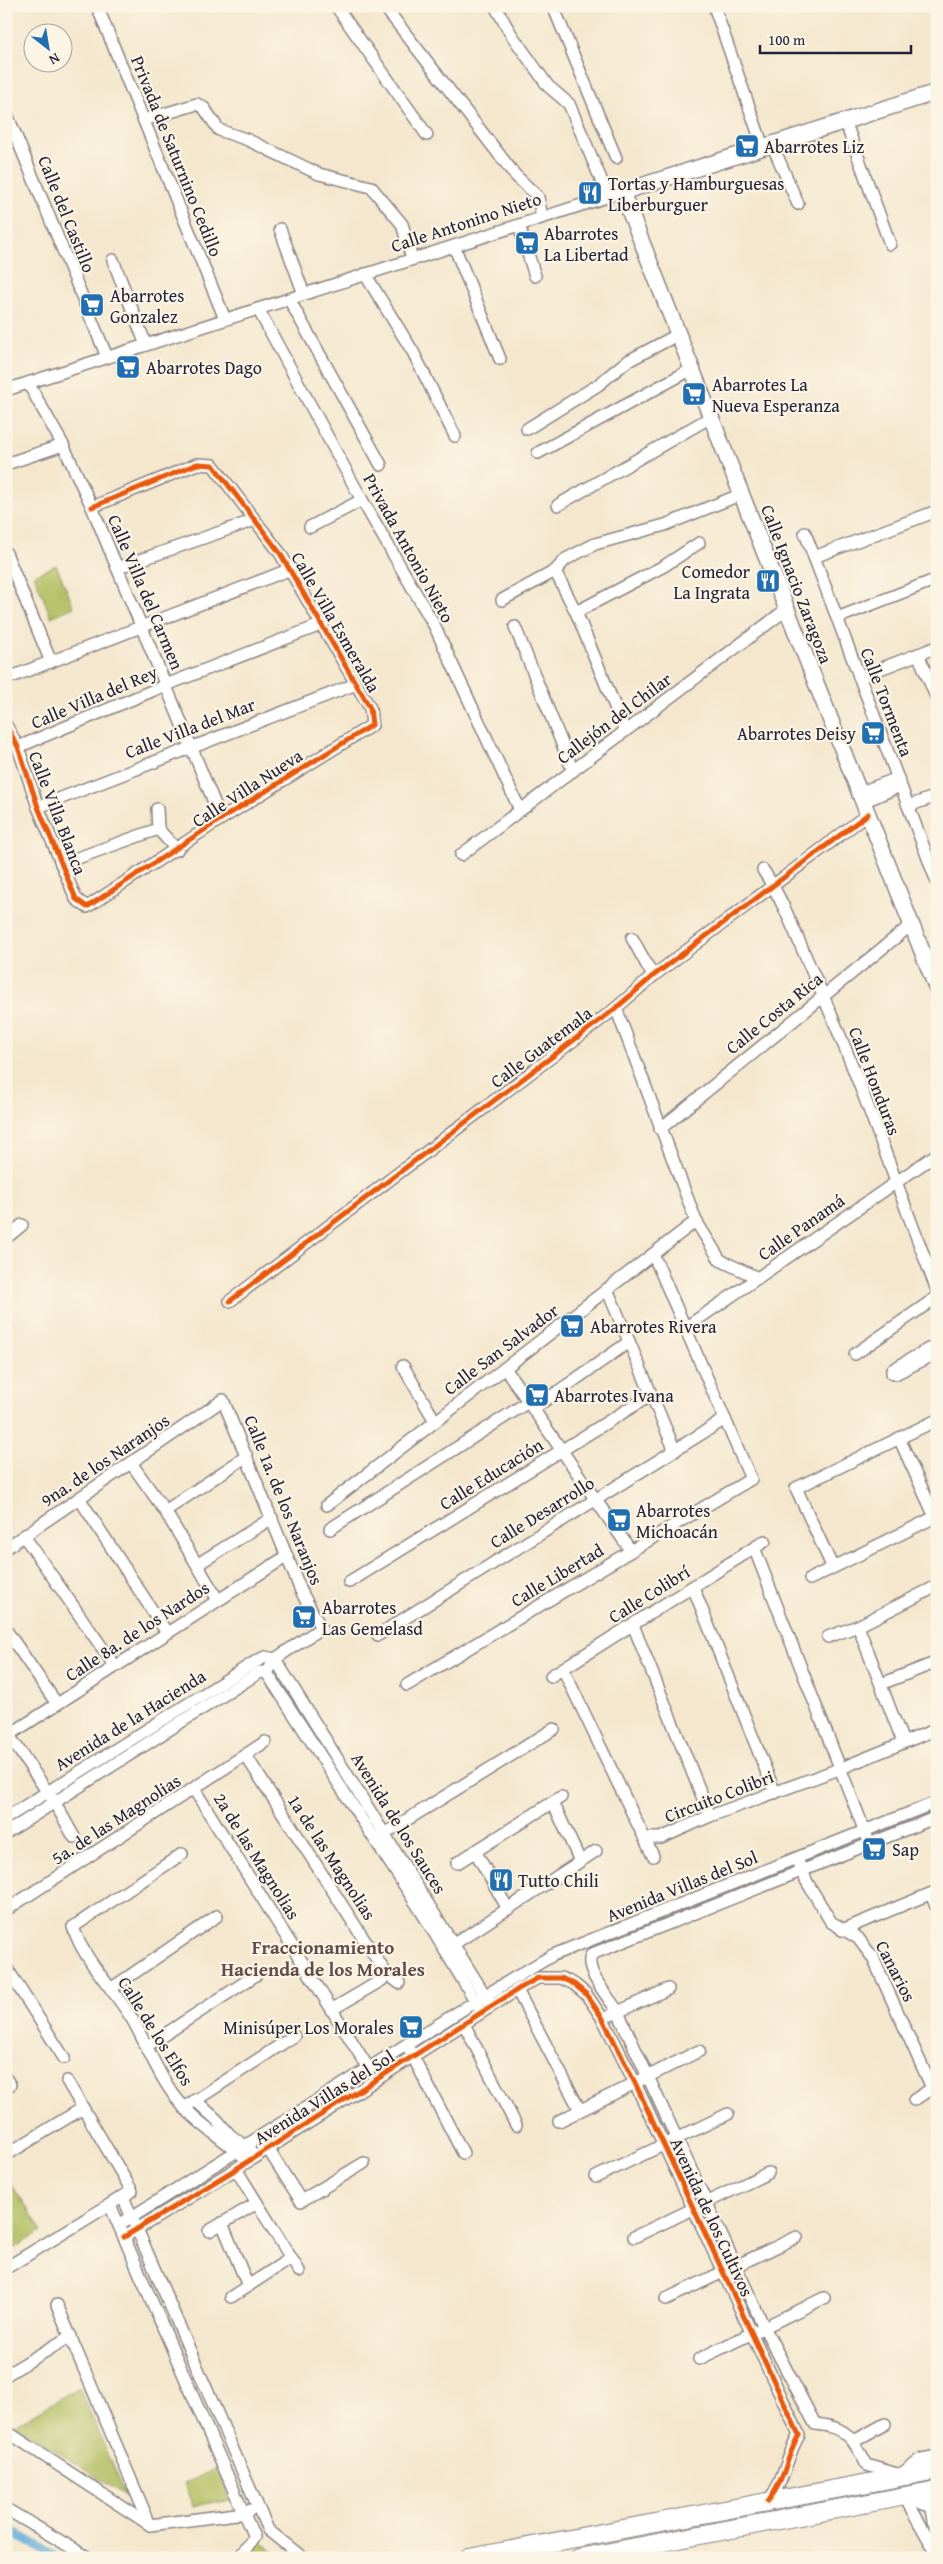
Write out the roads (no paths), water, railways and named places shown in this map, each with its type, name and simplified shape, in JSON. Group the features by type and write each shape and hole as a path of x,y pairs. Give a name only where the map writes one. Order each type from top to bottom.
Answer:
{"main road":[{"name":"Calle Antonino Nieto","path":"615,194 937,92"},
{"name":"Calle Ignacio Zaragoza","path":"615,194 679,334 937,989"},
{"path":"902,2476 922,2461 937,2458"},
{"path":"469,2558 931,2471"},
{"path":"579,2558 904,2496 933,2497"}],"street":[{"name":"Privada de Saturnino Cedillo","path":"98,6 225,320"},
{"path":"336,6 427,135"},
{"path":"384,6 514,175 538,197 542,217"},
{"path":"495,6 511,34 548,86 569,104 615,194"},
{"path":"553,6 616,158"},
{"path":"714,6 768,145 798,204"},
{"path":"569,104 587,90"},
{"path":"144,120 197,104 204,108 219,130 248,140 319,174 371,187 402,224 412,259"},
{"name":"Calle del Castillo","path":"6,112 107,357"},
{"path":"845,121 890,244"},
{"name":"Calle Antonino Nieto","path":"6,390 615,194"},
{"path":"519,225 535,276"},
{"path":"280,228 304,294"},
{"path":"456,245 480,297"},
{"path":"456,245 500,359"},
{"path":"114,260 146,345"},
{"path":"365,274 413,352 455,436"},
{"path":"288,299 380,465"},
{"name":"Privada Antonio Nieto","path":"258,309 362,500 434,625 520,810"},
{"path":"527,429 591,390 626,362 679,334"},
{"path":"538,453 692,369"},
{"name":"Calle Villa del Carmen","path":"28,383 63,445 92,507 221,819"},
{"path":"558,505 711,416"},
{"path":"6,464 63,445"},
{"name":"Calle Villa Esmeralda","path":"92,507 197,464 213,465 291,570 370,708 372,725"},
{"path":"502,600 555,571 566,559 595,544 664,525 742,494"},
{"path":"310,527 362,500"},
{"path":"814,557 937,511"},
{"path":"117,568 255,520"},
{"name":"Calle Tormenta","path":"805,533 937,882"},
{"path":"576,612 664,566 699,543"},
{"path":"6,552 51,662"},
{"path":"6,679 291,570"},
{"path":"555,571 576,612 625,732"},
{"path":"837,618 937,579"},
{"name":"Callejón del Chilar","path":"461,855 787,609"},
{"name":"Calle Villa del Rey","path":"18,747 166,685 323,624"},
{"path":"515,627 573,771"},
{"path":"859,677 937,647"},
{"path":"918,654 937,699"},
{"name":"Calle Villa del Mar","path":"38,807 191,746 356,684"},
{"name":"Calle Villa Blanca","path":"6,725 18,747 38,807 76,899 87,907"},
{"name":"Calle Villa Nueva","path":"87,907 177,850 221,819 372,725"},
{"name":"Calle Guatemala","path":"230,1301 616,1008 653,976 774,887 863,803 899,782"},
{"path":"908,806 937,796"},
{"path":"157,809 158,829 177,850"},
{"path":"61,864 158,829"},
{"name":"Calle Honduras","path":"763,870 774,887 857,1077 895,1183 937,1290"},
{"name":"Calle Costa Rica","path":"660,1130 911,925"},
{"path":"632,938 653,976"},
{"path":"616,1008 660,1130 696,1221 720,1260 758,1278"},
{"name":"Calle Panamá","path":"685,1328 937,1154"},
{"name":"Calle San Salvador","path":"327,1504 696,1221"},
{"path":"6,1238 22,1225"},
{"path":"653,1254 725,1419"},
{"path":"607,1290 675,1450"},
{"path":"855,1354 937,1297"},
{"path":"330,1529 530,1406 629,1342"},
{"path":"937,1344 892,1370 892,1373 895,1374 937,1353"},
{"path":"403,1366 435,1421"},
{"path":"505,1368 631,1551"},
{"name":"Calle Educación","path":"350,1582 651,1395"},
{"name":"Calle 1a. de los Naranjos","path":"223,1400 301,1591 321,1628 275,1659 267,1673"},
{"name":"9na. de los Naranjos","path":"6,1548 223,1400"},
{"name":"Calle Desarrollo","path":"378,1635 725,1419"},
{"name":"Calle Libertad","path":"407,1685 751,1479 725,1419"},
{"path":"832,1566 796,1488 937,1420"},
{"path":"810,1579 832,1566 936,1516 899,1438"},
{"path":"165,1511 247,1456"},
{"path":"131,1463 165,1511 218,1600"},
{"path":"80,1498 167,1633"},
{"path":"198,1564 272,1518"},
{"path":"24,1536 115,1666"},
{"name":"Calle Colibrí","path":"551,1676 765,1542"},
{"path":"755,1550 869,1844"},
{"name":"Calle 8a. de los Nardos","path":"7,1734 57,1704 287,1556"},
{"path":"828,1637 858,1626 937,1586"},
{"path":"693,1587 775,1793"},
{"path":"633,1625 710,1816"},
{"path":"858,1626 903,1742"},
{"path":"6,1630 57,1704"},
{"name":"Avenida de la Hacienda","path":"6,1818 255,1662 265,1657 275,1659"},
{"name":"Avenida de los Sauces","path":"275,1659 454,1944 480,1998"},
{"path":"881,1684 937,1662"},
{"name":"Circuito Colibri","path":"563,1669 646,1838 661,1838 710,1816 839,1769 937,1729"},
{"name":"Avenida de la Hacienda","path":"6,1833 260,1672 267,1673"},
{"name":"Avenida de los Sauces","path":"267,1673 374,1840 487,2009"},
{"path":"374,1840 554,1729"},
{"path":"7,1734 55,1802 74,1837"},
{"name":"5a. de las Magnolias","path":"6,1910 265,1742"},
{"name":"1a de las Magnolias","path":"244,1757 254,1767 385,1972 399,1983"},
{"name":"2a de las Magnolias","path":"194,1789 369,2069"},
{"path":"457,1862 561,1797"},
{"name":"Avenida Villas del Sol","path":"592,1954 656,1922 797,1858 937,1802"},
{"path":"550,1804 557,1811 580,1861"},
{"name":"Avenida Villas del Sol","path":"119,2225 480,1998 554,1955 582,1943 656,1922 802,1870 937,1816"},
{"path":"646,1838 653,1856"},
{"path":"475,1851 508,1909"},
{"path":"454,1944 596,1851"},
{"name":"Calle de los Elfos","path":"182,1854 73,1927 86,1956 112,1988 147,2046 167,2085 184,2108 253,2158"},
{"name":"Canarios","path":"797,1858 831,1922 858,1938 873,1958 934,2087"},
{"path":"842,1930 934,1892 937,1908"},
{"path":"112,1988 217,1916"},
{"path":"582,1943 592,1954"},
{"name":"Avenida de los Cultivos","path":"592,1954 588,1959 589,1969 618,2012 764,2327 815,2424"},
{"path":"6,1967 64,2058"},
{"path":"331,2010 382,1980 385,1972"},
{"path":"147,2046 256,1975"},
{"name":"Avenida Villas del Sol","path":"124,2236 236,2169 538,1978"},
{"name":"Avenida de los Cultivos","path":"538,1978 561,1978 574,1984 586,1994 603,2019 636,2083 750,2334 799,2435"},
{"path":"603,2019 668,1989"},
{"path":"517,1990 580,2110"},
{"path":"464,2024 516,2124"},
{"path":"184,2108 294,2036"},
{"path":"407,2045 463,2153"},
{"path":"559,2121 699,2051"},
{"path":"6,2268 132,2191 67,2081"},
{"path":"914,2100 934,2087"},
{"name":"Calle de los Elfos","path":"195,2100 217,2120 242,2149"},
{"path":"6,2155 83,2108"},
{"path":"596,2178 728,2114"},
{"path":"268,2149 301,2201 364,2163"},
{"path":"236,2169 299,2271"},
{"path":"634,2237 768,2174"},
{"path":"123,2197 268,2530 303,2558"},
{"path":"209,2231 257,2203"},
{"path":"110,2205 254,2537"},
{"path":"222,2223 248,2286"},
{"path":"666,2299 797,2237"},
{"path":"231,2297 291,2258"},
{"path":"699,2359 824,2298"},
{"path":"58,2306 150,2525"},
{"path":"6,2375 71,2336"},
{"path":"193,2397 207,2391"},
{"path":"768,2501 782,2482 790,2451 799,2435 815,2424 842,2429 854,2441 867,2464 902,2476"},
{"path":"854,2441 885,2424"},
{"path":"6,2431 150,2525 244,2513 258,2507"},
{"path":"904,2496 937,2554"},
{"path":"933,2497 937,2537"},
{"path":"6,2510 89,2558"},
{"path":"924,2530 936,2527"},
{"path":"240,2558 254,2537 268,2530"}],"waterway":[{"path":"6,2528 58,2558"}],"place":[{"name":"Abarrotes Liz","path":"747,146"},
{"name":"Tortas y Hamburguesas Liberburguer","path":"590,193"},
{"name":"Abarrotes La Libertad","path":"527,243"},
{"name":"Abarrotes Gonzalez","path":"92,305"},
{"name":"Abarrotes Dago","path":"128,367"},
{"name":"Abarrotes La Nueva Esperanza","path":"694,394"},
{"name":"Comedor La Ingrata","path":"768,581"},
{"name":"Abarrotes Deisy","path":"873,733"},
{"name":"Abarrotes Rivera","path":"572,1326"},
{"name":"Abarrotes Ivana","path":"537,1395"},
{"name":"Abarrotes Michoacán","path":"619,1520"},
{"name":"Abarrotes Las Gemelasd","path":"304,1617"},
{"name":"Sap","path":"874,1849"},
{"name":"Tutto Chili","path":"501,1880"},
{"name":"Minisúper Los Morales","path":"411,2027"}],"district":[{"name":"Fraccionamiento Hacienda de los Morales","path":"323,1958"}]}
